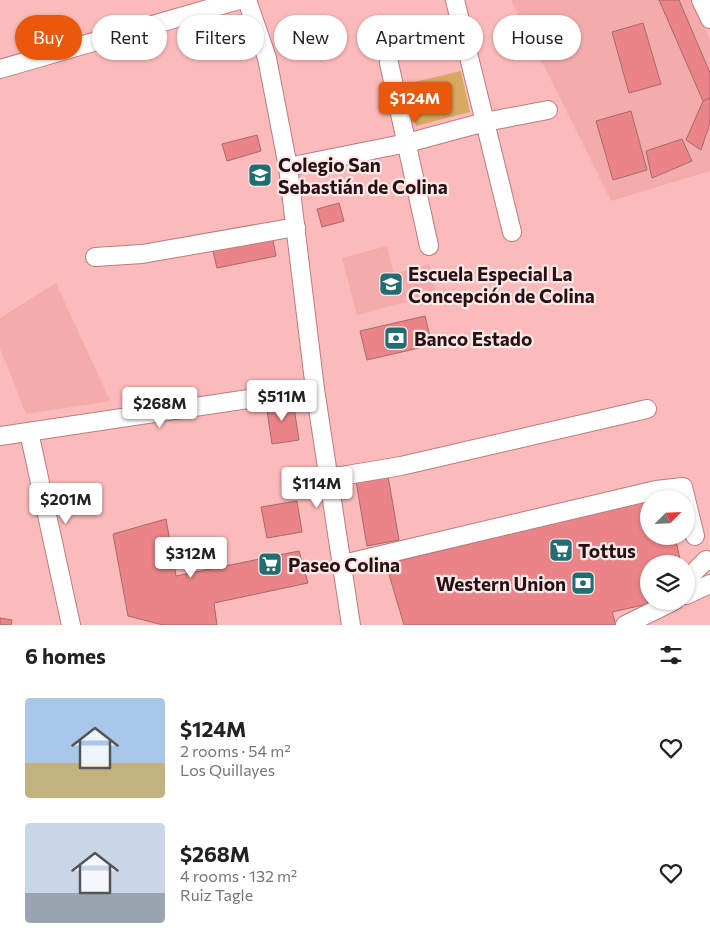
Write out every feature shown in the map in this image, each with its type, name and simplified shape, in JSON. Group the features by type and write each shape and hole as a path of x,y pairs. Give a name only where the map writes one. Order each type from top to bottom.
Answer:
{"street":[{"path":"0,69 239,0"},
{"path":"247,0 267,58 288,168 315,389 351,625"},
{"path":"455,0 512,232"},
{"path":"701,0 710,19"},
{"path":"390,63 429,246"},
{"path":"288,168 407,144 485,122 548,110"},
{"path":"95,257 142,254 296,227"},
{"path":"0,436 315,389"},
{"path":"329,478 401,466 647,409"},
{"path":"29,432 71,625"},
{"path":"656,490 684,487 685,490"},
{"path":"342,564 640,494"},
{"path":"695,571 706,560 710,561"},
{"path":"695,591 710,584"},
{"path":"625,625 656,610"}],"shaded area":[{"path":"511,0 692,0 710,40 710,171 611,201 541,60 581,60 581,15 518,15"},
{"path":"461,71 470,112 416,126 406,84"},
{"name":"Escuela Especial La Concepción de Colina","path":"387,246 394,274 429,264 437,294 357,315 342,258"},
{"path":"56,283 110,401 26,414 0,348 0,318"}],"building":[{"path":"659,0 679,0 710,73 710,98 703,101"},
{"path":"643,23 661,84 629,93 612,32"},
{"path":"710,98 710,123 701,150 686,140 703,101"},
{"path":"631,111 647,170 613,180 596,121"},
{"path":"257,135 261,151 227,161 222,144"},
{"path":"682,139 692,161 652,178 646,151"},
{"path":"339,203 344,221 322,227 317,209"},
{"path":"272,235 276,256 217,268 212,247"},
{"name":"Banco Estado","path":"425,316 432,345 367,360 360,331"},
{"path":"293,401 299,440 272,444 266,404"},
{"path":"388,476 399,540 367,546 356,481"},
{"path":"297,501 302,532 267,538 261,507"},
{"name":"Tottus","path":"640,502 640,545 677,545 679,555 640,555 640,606 612,612 616,625 404,625 386,564"},
{"name":"Paseo Colina","path":"166,519 176,576 299,551 308,583 214,603 217,625 163,625 128,616 113,534"},
{"path":"0,618 12,620 11,625 0,625"}],"place":[{"name":"Colegio San Sebastián de Colina","path":"260,175"},
{"name":"Escuela Especial La Concepción de Colina","path":"391,284"},
{"name":"Banco Estado","path":"396,338"},
{"name":"Tottus","path":"561,550"},
{"name":"Paseo Colina","path":"270,564"},
{"name":"Western Union","path":"583,583"}]}
